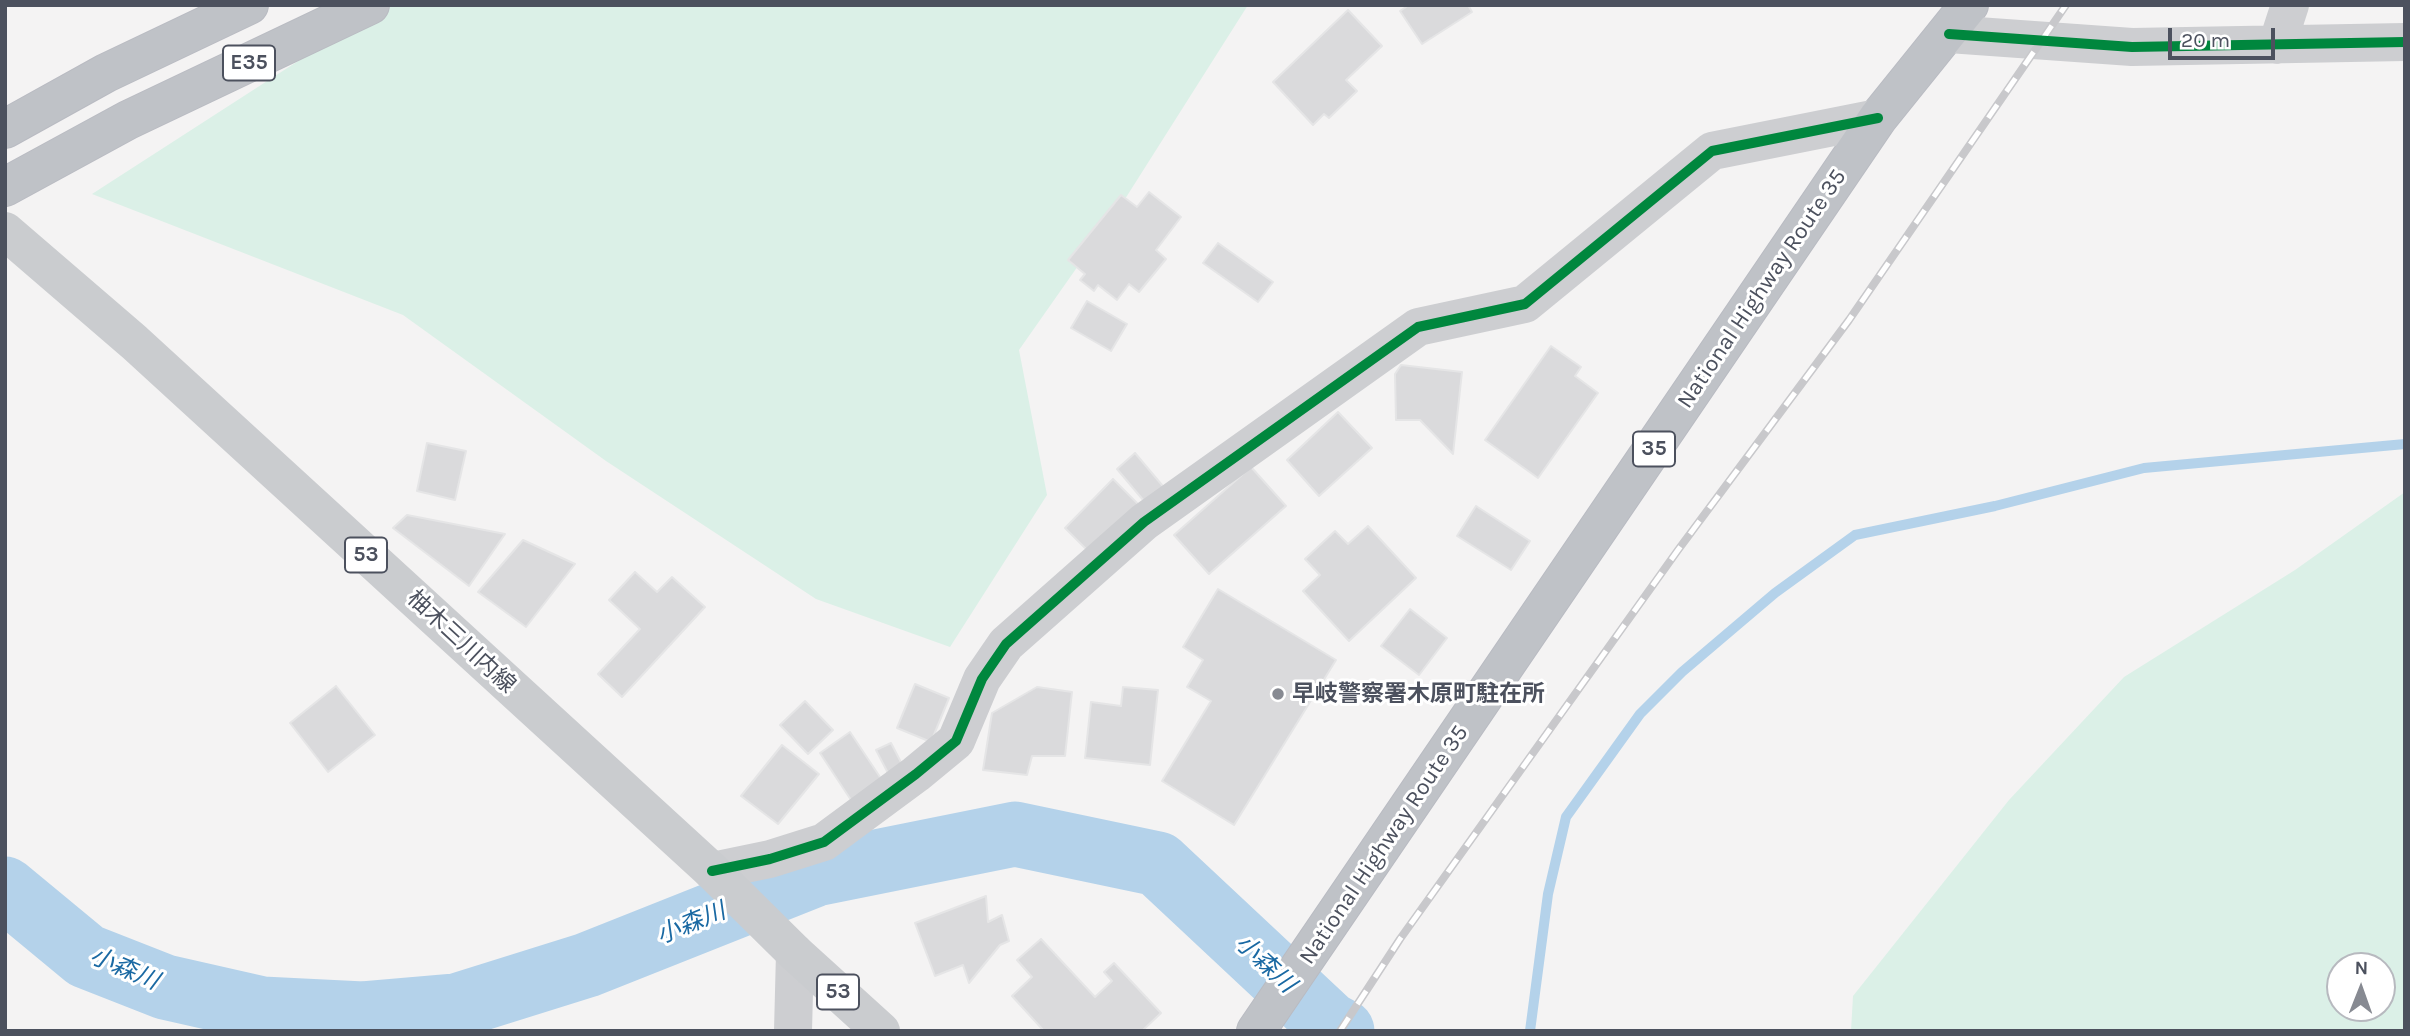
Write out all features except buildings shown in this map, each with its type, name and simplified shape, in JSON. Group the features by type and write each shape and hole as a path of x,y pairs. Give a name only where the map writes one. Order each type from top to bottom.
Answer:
{"highway":[{"name":"E35","path":"5,129 106,73 249,5"},
{"name":"E35","path":"5,187 128,120 370,5"},
{"name":"National Highway Route 35","path":"1263,1021 1878,118 1959,20"}],"main road":[{"name":"柚木三川内線","path":"5,231 134,342 718,877 795,953 881,1031"}],"street":[{"path":"2277,45 2290,5"},
{"path":"1959,20 2132,47 2405,42"},
{"path":"718,877 824,842 916,774 956,741 982,679 1006,644 1144,522 1418,327 1525,304 1712,150 1878,118"},
{"path":"793,1031 795,953"}],"green space":[{"path":"385,5 1248,5 1125,199 1019,350 1047,495 950,647 816,599 606,461 403,315 92,194"},
{"path":"2405,492 2405,1031 1851,1031 1853,996 2009,800 2124,677 2295,570"}],"waterway":[{"path":"1530,1031 1548,894 1566,817 1640,714 1682,672 1775,593 1855,535 1995,506 2144,468 2405,444"},
{"name":"小森川","path":"5,889 86,956 165,987 262,1009 363,1014 456,1006 587,965 816,874 1015,834 1158,864 1329,1024 1342,1031"}],"railway":[{"path":"1340,1031 1400,939 1678,550 1849,320 2066,5"}],"cycle path":[{"path":"1949,34 2132,47 2405,42"},
{"path":"712,871 770,859 824,842 916,774 956,741 982,679 1006,644 1144,522 1418,327 1525,304 1712,151 1878,118"}],"place":[{"name":"早岐警察署木原町駐在所","path":"1278,694"}]}
